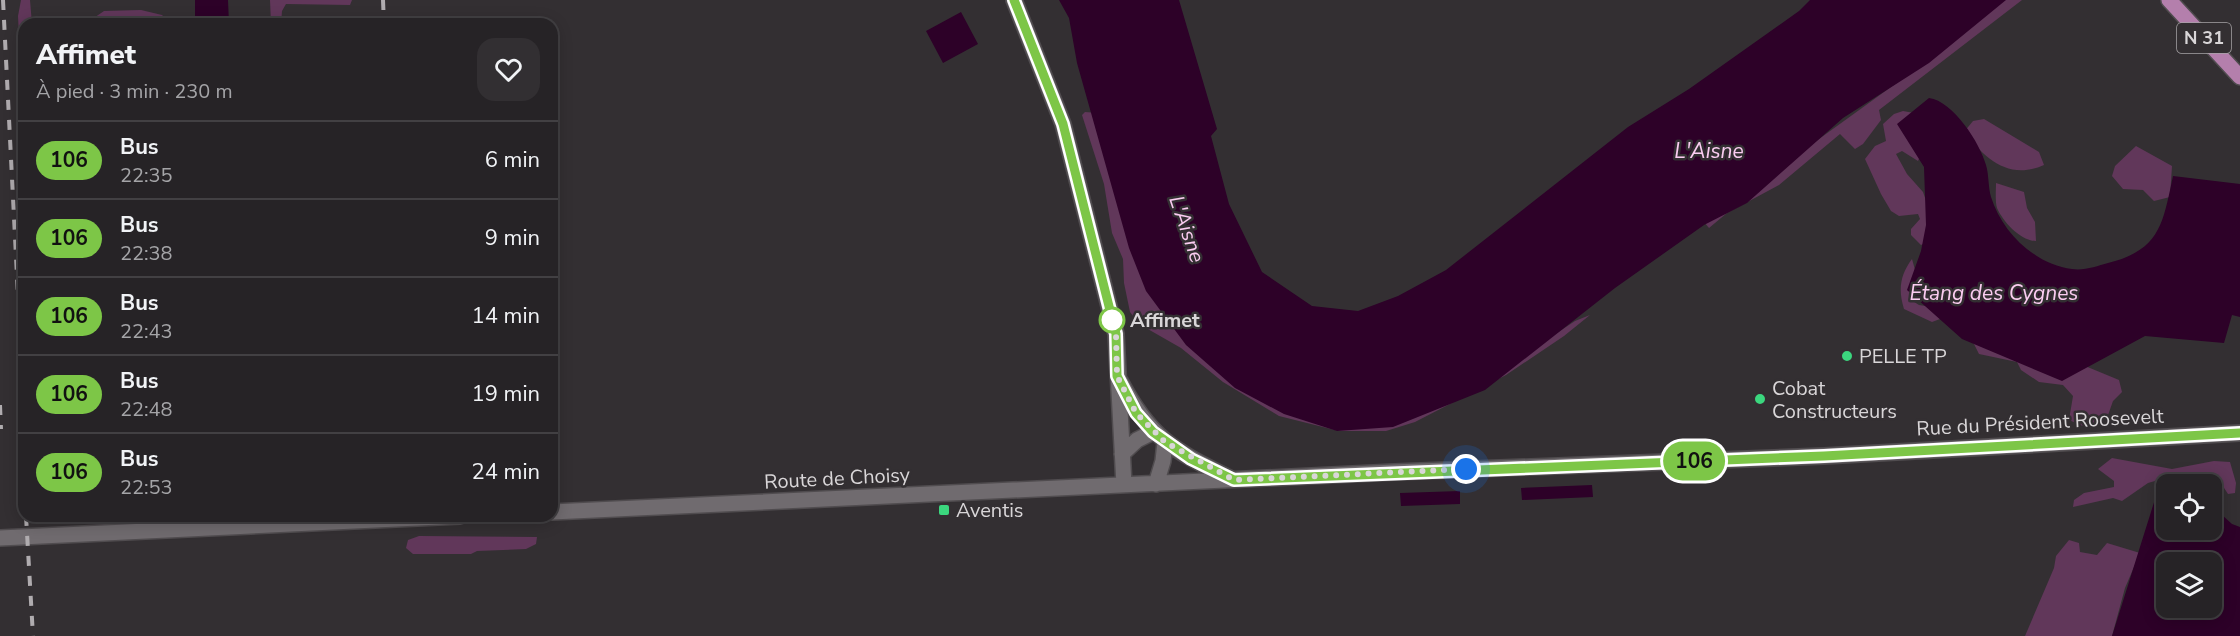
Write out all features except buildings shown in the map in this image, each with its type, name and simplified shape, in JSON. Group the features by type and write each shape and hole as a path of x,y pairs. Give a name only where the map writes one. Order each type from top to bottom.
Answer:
{"main road":[{"name":"N 31","path":"2169,0 2240,77"}],"street":[{"path":"1014,0 1063,124 1116,334 1124,485"},
{"path":"1117,376 1136,413 1153,432 1165,442 1234,480"},
{"path":"1122,454 1137,440 1153,432"},
{"name":"Rue du Président Roosevelt","path":"1124,485 1824,456 2240,433"},
{"path":"1156,484 1163,462 1165,442"},
{"name":"Route de Choisy","path":"558,512 1124,485"},
{"path":"0,538 335,522"}],"shaded area":[{"path":"21,0 30,0 32,18 18,18"},
{"path":"270,0 352,0 350,5 286,4 281,18 271,18"},
{"path":"2002,0 2022,0 1879,110 1881,120 1863,144 1855,149 1840,134 1779,185 1727,213 1709,228 1704,222 1892,86"},
{"path":"141,10 162,15 165,18 94,18 104,11"},
{"path":"1903,111 1914,113 1922,152 1918,161 1902,151 1896,154 1907,174 1923,192 1931,215 1930,241 1921,245 1911,235 1911,229 1920,219 1918,214 1899,216 1891,211 1865,159 1875,146 1886,141 1883,124 1894,114"},
{"path":"1085,112 1098,113 1145,273 1519,358 1575,321 1590,315 1564,336 1506,375 1415,422 1386,431 1339,431 1279,416 1223,382 1181,348 1139,324 1130,312 1124,283 1123,259 1112,233 1104,184 1082,115"},
{"path":"1984,119 2039,152 2044,165 2019,170 1998,164 1989,158 1964,132 1973,121"},
{"path":"2136,146 2172,166 2170,197 2154,201 2143,190 2123,189 2112,176 2115,166"},
{"path":"1996,183 2024,192 2027,208 2035,222 2036,241 2024,238 2004,219 1996,205"},
{"path":"1912,259 1917,277 1910,292 1911,300 1919,305 1938,308 1940,319 1932,322 1904,309 1901,283"},
{"path":"1961,333 2073,361 2119,380 2122,392 2113,401 2107,418 2085,427 2069,420 2073,396 2063,385 2039,382 2021,370 2017,362 1979,354 1974,344"},
{"path":"2112,458 2172,469 2214,461 2230,462 2236,483 2235,493 2228,494 2222,485 2222,474 2156,474 2156,481 2148,483 2122,501 2113,498 2073,507 2074,500 2084,493 2114,487 2114,481 2098,469"},
{"path":"419,536 537,537 536,544 526,549 477,551 471,554 413,554 406,548 408,540"},
{"path":"2069,540 2079,543 2080,552 2097,555 2107,543 2140,553 2125,588 2112,636 2025,636 2054,568 2056,556"}],"water":[{"path":"195,0 228,0 229,18 195,18"},
{"name":"L'Aisne","path":"1059,0 1179,0 1217,129 1211,136 1229,204 1262,272 1312,306 1358,311 1398,296 1446,270 1628,127 1689,89 1799,11 1810,0 2006,0 1929,63 1843,118 1747,203 1704,225 1615,288 1485,390 1393,427 1337,431 1284,414 1235,388 1186,345 1146,291 1129,248 1077,63 1069,18"},
{"path":"961,12 978,44 943,63 926,31"},
{"name":"Étang des Cygnes","path":"1929,98 1947,107 1972,135 1986,165 1990,193 1996,210 2011,234 2033,253 2058,266 2086,269 2126,257 2139,250 2157,232 2173,176 2240,184 2240,317 2232,315 2224,343 2145,336 2062,381 1962,339 1907,290 1921,251 1926,225 1924,167 1897,124"},
{"path":"1592,485 1593,497 1522,500 1521,488"},
{"path":"1460,491 1460,504 1401,506 1400,493"},
{"path":"2156,496 2156,540 2222,540 2222,515 2232,524 2240,527 2240,636 2112,636"}],"railway":[{"path":"3,0 18,296"},
{"path":"383,0 384,18"},
{"path":"0,405 1,429"},
{"path":"26,522 33,636"}],"bus line":[{"name":"106","path":"1014,0 1048,80 1063,124 1116,334 1117,376 1136,413 1153,432 1191,459 1234,480 1824,456 2240,433"}],"place":[{"name":"Affimet","path":"1112,320"},
{"name":"PELLE TP","path":"1847,356"},
{"name":"Cobat Constructeurs","path":"1760,399"},
{"name":"Aventis","path":"944,510"}],"route":[{"path":"1112,320 1110,313 1116,334 1117,376 1136,413 1165,442 1191,459 1234,480 1466,469"}]}
